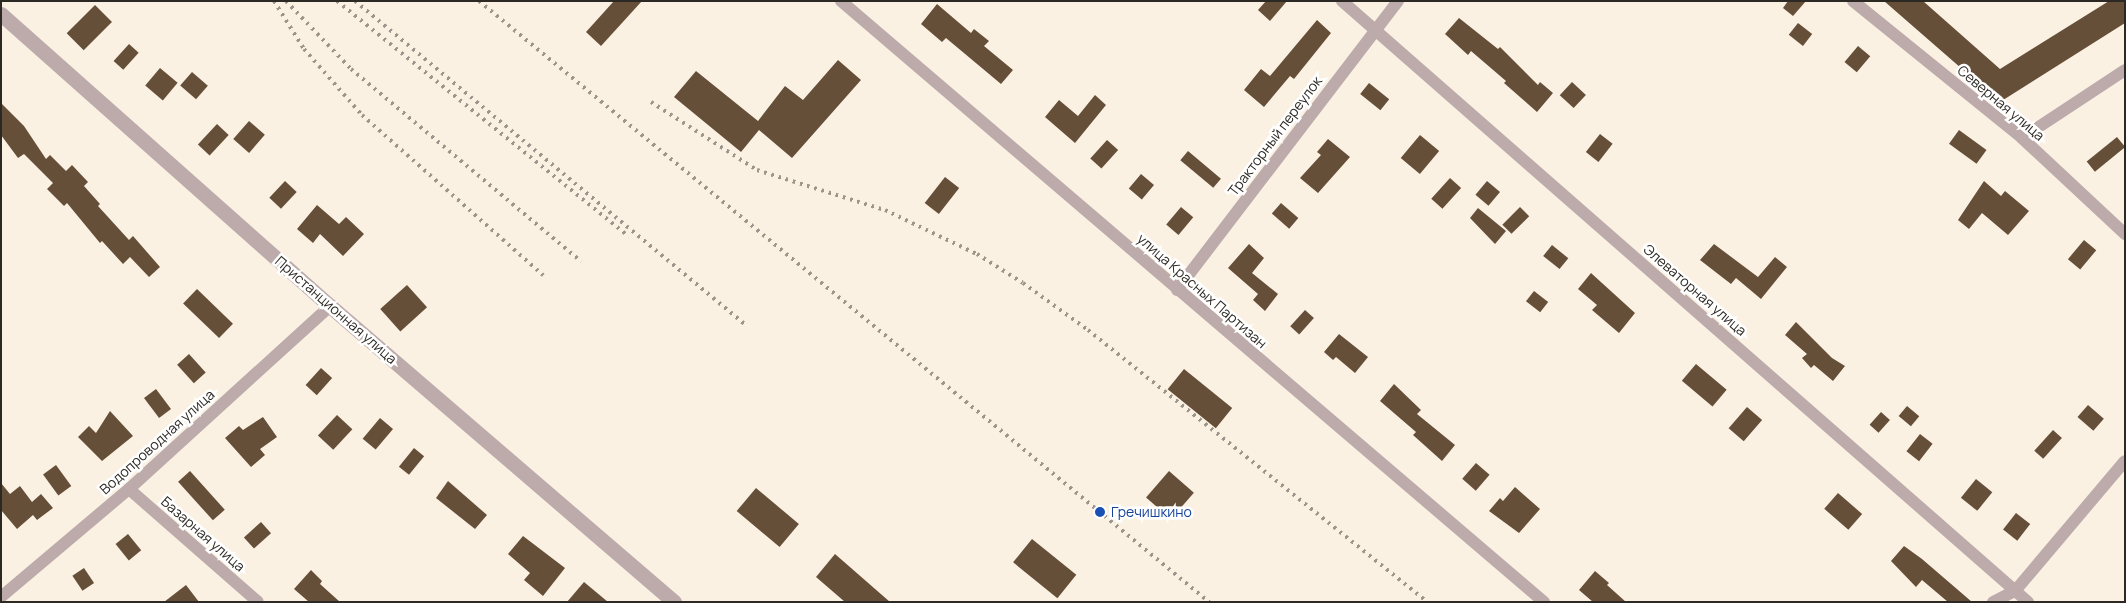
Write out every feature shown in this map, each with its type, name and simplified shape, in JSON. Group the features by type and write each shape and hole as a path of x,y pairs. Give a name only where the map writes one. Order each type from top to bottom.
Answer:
{"street":[{"name":"улица Красных Партизан","path":"841,1 1544,602"},
{"name":"Элеваторная улица","path":"1342,1 2028,602"},
{"name":"Тракторный переулок","path":"1177,290 1398,1"},
{"name":"Северная улица","path":"1853,1 2022,138 2125,234"},
{"name":"Пристанционная улица","path":"1,14 330,306 674,602"},
{"path":"2022,138 2125,70"},
{"name":"Водопроводная улица","path":"1,597 129,489 330,306"},
{"path":"1993,602 2015,591 2125,461"},
{"name":"Базарная улица","path":"129,489 258,602"}],"building":[{"path":"614,1 642,1 601,46 586,32"},
{"path":"1266,1 1287,1 1270,21 1258,10"},
{"path":"1788,1 1806,1 1793,16 1783,8"},
{"path":"1884,1 1923,1 2000,69 2109,1 2125,1 2125,23 2000,102"},
{"path":"937,4 971,33 974,29 989,41 984,46 1013,70 1001,84 946,38 942,42 921,24"},
{"path":"95,5 112,22 84,50 67,33"},
{"path":"1459,18 1498,49 1500,47 1538,85 1540,82 1553,93 1537,112 1504,83 1506,81 1471,51 1468,55 1445,34"},
{"path":"1317,20 1331,33 1294,79 1290,76 1264,107 1244,90 1261,69 1270,76"},
{"path":"1798,23 1812,34 1803,46 1789,35"},
{"path":"129,44 139,53 123,70 114,61"},
{"path":"1858,46 1870,56 1857,72 1845,62"},
{"path":"838,60 861,80 792,158 759,130 741,152 674,97 696,71 758,121 785,86 803,100"},
{"path":"160,68 178,83 163,100 145,86"},
{"path":"192,72 208,86 196,99 180,86"},
{"path":"1572,82 1586,95 1574,108 1560,95"},
{"path":"1369,83 1389,99 1380,110 1360,94"},
{"path":"1095,95 1106,105 1075,143 1045,117 1059,100 1078,116"},
{"path":"1,103 24,126 46,159 50,155 66,171 72,165 88,182 84,186 100,204 98,206 129,240 133,236 160,267 149,277 130,257 123,264 102,241 100,243 67,203 64,206 47,189 53,183 24,154 18,158 1,135"},
{"path":"249,121 265,135 249,153 233,139"},
{"path":"217,124 229,135 210,155 198,144"},
{"path":"1959,130 1987,150 1977,164 1949,144"},
{"path":"1600,134 1613,144 1598,162 1586,152"},
{"path":"1420,135 1439,151 1420,174 1401,158"},
{"path":"2117,137 2125,147 2095,172 2087,162"},
{"path":"1328,139 1350,157 1318,193 1300,178 1321,155 1317,152"},
{"path":"1107,140 1118,150 1101,169 1090,159"},
{"path":"1188,151 1221,179 1213,188 1180,160"},
{"path":"1141,174 1154,185 1142,199 1129,189"},
{"path":"945,177 959,188 939,214 925,203"},
{"path":"1450,178 1461,188 1442,209 1431,199"},
{"path":"285,181 297,192 281,209 269,198"},
{"path":"1487,181 1500,192 1488,206 1475,195"},
{"path":"1984,181 2001,196 2005,191 2029,211 2008,235 1982,213 1969,229 1958,220"},
{"path":"1281,203 1298,218 1289,229 1272,214"},
{"path":"317,205 339,224 346,217 364,234 343,256 320,234 313,243 297,229"},
{"path":"1181,207 1193,217 1178,235 1166,225"},
{"path":"1520,207 1529,216 1512,234 1502,225"},
{"path":"1478,208 1506,231 1495,244 1470,218"},
{"path":"2084,240 2096,250 2080,269 2068,259"},
{"path":"1249,244 1264,258 1252,273 1278,294 1265,311 1253,300 1258,294 1228,268"},
{"path":"1714,244 1758,277 1775,257 1787,267 1761,299 1736,278 1731,284 1700,260"},
{"path":"1552,245 1568,258 1560,269 1543,256"},
{"path":"1591,273 1635,313 1619,333 1592,310 1597,305 1578,289"},
{"path":"407,285 427,307 400,331 380,309"},
{"path":"197,289 233,324 219,338 183,303"},
{"path":"1534,291 1548,302 1540,312 1526,301"},
{"path":"1305,310 1314,318 1299,334 1290,326"},
{"path":"1796,322 1832,358 1845,366 1833,381 1814,365 1811,368 1802,358 1807,354 1785,335"},
{"path":"1339,334 1368,357 1355,373 1336,357 1333,360 1324,352"},
{"path":"189,354 206,373 194,383 177,365"},
{"path":"1696,364 1727,390 1713,407 1682,381"},
{"path":"321,368 332,378 317,395 306,385"},
{"path":"1184,369 1232,408 1216,428 1168,389"},
{"path":"1394,384 1421,410 1417,414 1455,445 1442,461 1413,435 1416,432 1380,401"},
{"path":"156,389 171,409 159,418 144,398"},
{"path":"2088,405 2104,419 2093,431 2078,417"},
{"path":"1907,406 1919,416 1911,426 1899,416"},
{"path":"1747,407 1762,420 1744,441 1729,428"},
{"path":"110,411 133,436 102,461 78,437 89,426 96,433"},
{"path":"1881,412 1890,420 1879,433 1870,425"},
{"path":"337,415 352,429 333,450 318,435"},
{"path":"263,417 277,437 260,449 265,455 251,467 225,438 239,426 243,430"},
{"path":"380,418 393,429 376,450 363,439"},
{"path":"2053,430 2062,438 2043,459 2034,451"},
{"path":"1920,434 1933,444 1919,461 1906,451"},
{"path":"414,448 424,456 409,475 399,467"},
{"path":"1476,463 1490,475 1476,491 1462,479"},
{"path":"56,465 71,486 58,495 43,474"},
{"path":"190,471 225,510 213,520 178,482"},
{"path":"1169,471 1194,493 1171,519 1146,497"},
{"path":"1976,479 1992,492 1977,511 1961,498"},
{"path":"448,481 487,515 475,529 436,498"},
{"path":"1,483 10,494 20,486 32,502 41,494 53,508 37,520 33,515 17,529 1,510"},
{"path":"1515,487 1540,509 1519,533 1489,511 1500,498 1503,501"},
{"path":"756,488 799,524 780,547 737,511"},
{"path":"1838,493 1862,514 1848,530 1824,509"},
{"path":"2016,513 2030,524 2017,541 2003,530"},
{"path":"261,522 271,533 254,549 244,537"},
{"path":"128,534 141,550 129,560 116,544"},
{"path":"523,536 565,568 543,596 524,580 530,573 508,554"},
{"path":"1032,539 1076,575 1057,598 1013,562"},
{"path":"1904,546 1972,602 1948,602 1922,580 1916,587 1891,561"},
{"path":"835,554 890,602 845,602 816,577"},
{"path":"84,568 94,583 82,591 72,576"},
{"path":"311,570 322,581 320,584 340,602 309,602 294,589"},
{"path":"1595,571 1626,602 1593,602 1579,590"},
{"path":"584,582 608,602 567,602"},
{"path":"186,585 199,602 164,602"}],"railway":[{"path":"274,1 304,49 362,115 543,275"},
{"path":"286,1 351,69 581,261"},
{"path":"337,1 629,237"},
{"path":"355,1 747,326"},
{"path":"479,1 1209,602"},
{"path":"651,102 757,170 885,210 977,254 1023,283 1088,330 1427,602"}],"place":[{"name":"Гречишкино","path":"1100,512"}]}
